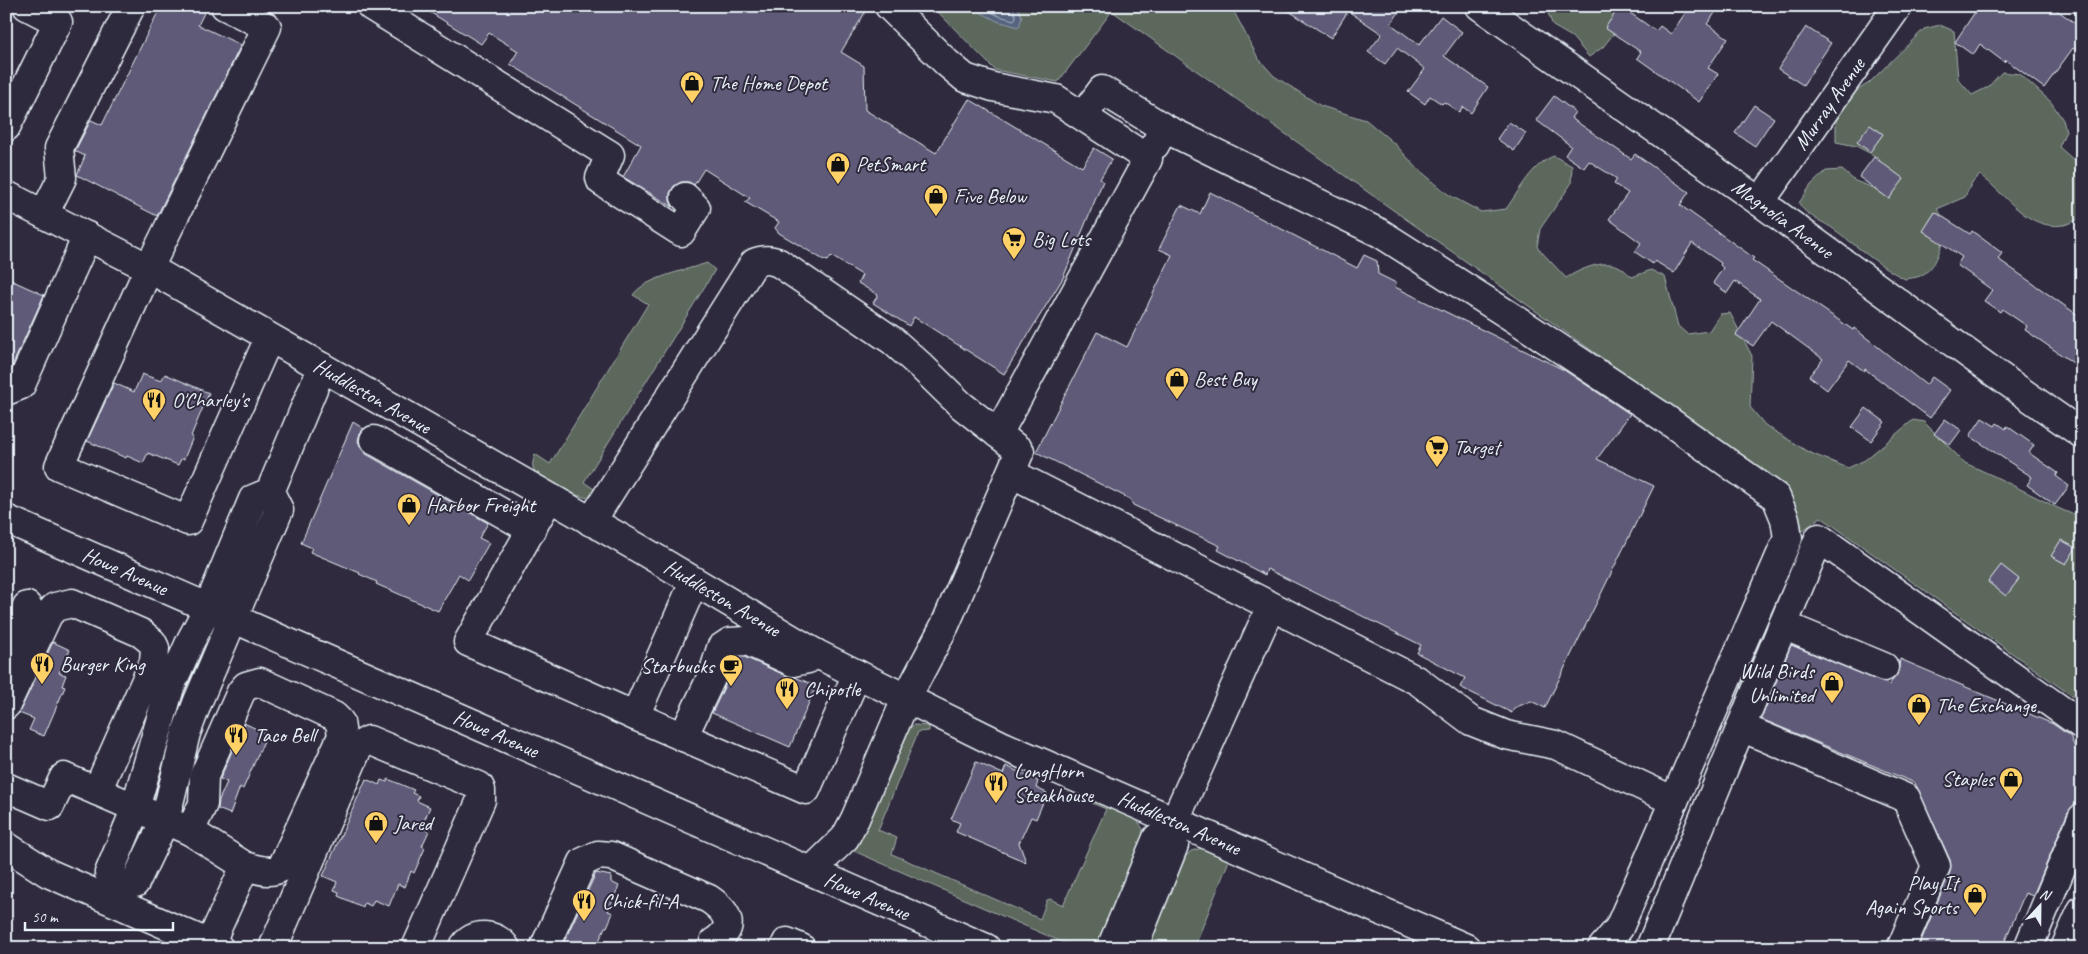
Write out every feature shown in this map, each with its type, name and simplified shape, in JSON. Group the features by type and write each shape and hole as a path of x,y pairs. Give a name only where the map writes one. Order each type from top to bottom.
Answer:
{"street":[{"path":"6,127 58,22 27,6"},
{"path":"44,214 62,178 59,148 131,6"},
{"path":"225,6 267,27 149,268 59,466 188,521 269,338"},
{"path":"371,6 610,155 600,178 601,181 681,232 696,208 685,197"},
{"path":"889,6 946,63 965,78 993,87 1056,99 1148,159"},
{"name":"Magnolia Avenue","path":"1480,6 1760,202 1992,372 2082,434"},
{"name":"Murray Avenue","path":"1760,202 1898,6"},
{"path":"1082,116 1102,90 1164,128 1380,233 1664,418 1776,497 1786,518 1788,538 1674,801 1610,938 1655,946 1741,727 1819,538 2082,725"},
{"path":"998,434 1164,128"},
{"name":"Huddleston Avenue","path":"6,195 149,268 550,498 815,653 906,700 1001,745 1466,948"},
{"path":"6,391 21,385 87,236"},
{"path":"591,522 754,264 764,260 774,260 780,263 893,341 961,405 1020,451 945,625 906,700 852,826 845,838 811,871"},
{"path":"114,892 135,883 165,820 186,733 253,499 270,492 322,367"},
{"path":"374,440 532,530"},
{"path":"1011,473 1418,681 1471,721 1506,735 1556,745 1674,801"},
{"path":"550,498 468,642 806,790 857,674"},
{"name":"Howe Avenue","path":"6,520 986,948"},
{"path":"635,716 694,582"},
{"path":"6,705 48,615 55,607 72,602 141,633 152,642 156,648 154,662 97,791"},
{"path":"678,734 730,603"},
{"path":"7,651 27,606"},
{"path":"1175,820 1271,606"},
{"path":"114,892 109,873 135,808 170,687 191,640 220,613"},
{"path":"1783,625 1884,667"},
{"path":"678,734 713,674 722,648 730,642 747,641 793,662 808,659 815,653"},
{"path":"6,787 50,806 64,777 190,831 246,866 276,871 282,867 342,736 340,722 334,716 260,682 246,686 241,692 204,776 203,804 190,831"},
{"path":"1741,727 1906,798 1936,866 1901,948"},
{"path":"273,948 356,750 360,744 369,740 479,786 481,790 481,800 416,948"},
{"path":"2028,948 2082,818"},
{"path":"1111,948 1157,838 1169,834 1174,846 1133,948"},
{"path":"6,846 48,873 114,892 214,946 246,866"},
{"path":"544,948 583,862 598,855 611,856 709,899 722,908 726,914 728,926 723,936 714,942"},
{"path":"2065,948 2082,910"},
{"path":"464,948 470,940 493,944"},
{"path":"784,948 787,942 801,948"}],"green space":[{"path":"932,6 1231,6 1258,58 1274,76 1321,106 1366,120 1395,144 1417,168 1449,195 1481,212 1506,209 1527,178 1546,160 1554,156 1572,166 1571,184 1540,229 1537,247 1566,278 1599,264 1620,267 1632,277 1651,270 1665,277 1678,326 1687,334 1709,331 1720,314 1730,313 1752,356 1750,407 1765,425 1808,452 1848,468 1865,460 1913,420 1924,422 1965,463 2060,509 2072,514 2082,512 2082,703 1821,517 1802,531 1794,501 1783,486 1112,11 1058,82 995,70"},
{"path":"1553,6 1636,6 1603,47 1589,57 1572,37 1553,26 1548,13"},
{"path":"1940,25 1954,31 1958,79 1972,95 1988,87 2002,72 2020,74 2051,102 2063,120 2066,131 2059,147 2082,167 2082,218 2063,225 2050,225 2038,222 2017,209 1980,175 1971,184 1965,197 1937,209 1945,219 1942,243 1937,259 1920,276 1905,279 1877,262 1830,227 1810,215 1799,203 1811,185 1826,171 1842,170 1855,181 1874,188 1883,174 1879,158 1856,146 1836,142 1836,121 1853,93 1869,83 1924,29"},
{"path":"707,263 715,270 584,482 597,491 588,498 566,491 537,475 533,468 535,454 550,464 648,304 633,295 646,284 656,279"},
{"path":"914,725 929,726 929,731 918,732 878,830 897,838 892,854 1040,919 1047,900 1050,899 1063,905 1106,809 1092,803 1092,800 1135,817 1143,829 1142,839 1100,940 1082,947 1064,943 847,848 904,730"},
{"path":"1206,847 1227,856 1228,863 1194,948 1147,948 1186,856 1191,851"}],"water":[{"path":"969,6 1017,6 1022,17 1019,27 997,21"}],"building":[{"path":"161,6 196,6 205,11 198,25 241,45 157,216 77,175 85,156 75,151 91,120 102,125"},
{"path":"420,6 869,6 841,52 864,66 865,110 936,153 969,99 1082,167 1094,148 1112,159 1100,179 1103,181 1063,278 1004,374 914,317 909,326 873,303 878,295 858,283 862,275 831,256 828,261 822,259 779,233 775,228 779,222 745,202 750,198 704,169 694,185 689,182 681,182 674,186 670,193 670,201 673,207 623,177 641,145 510,64 518,51 489,33 481,44"},
{"path":"1281,6 1403,6 1391,24 1419,45 1441,16 1462,32 1444,56 1488,87 1471,113 1463,107 1459,112 1444,102 1442,104 1430,96 1425,104 1408,92 1425,69 1397,48 1385,64 1368,52 1382,34 1348,11 1331,38"},
{"path":"1620,6 1656,31 1660,26 1671,34 1690,6 1705,6 1715,13 1707,24 1728,38 1708,68 1718,74 1699,102 1637,58 1641,52 1605,28"},
{"path":"1979,6 2051,6 2082,28 2082,55 2073,48 2044,88 2006,60 2004,62 1980,44 1973,55 1955,42"},
{"path":"1806,27 1831,43 1803,85 1778,69"},
{"path":"1554,96 1575,112 1571,118 1631,159 1635,154 1689,192 1680,205 1754,258 1752,260 1853,330 1854,328 1926,385 1932,377 1950,390 1930,418 1865,369 1864,371 1849,360 1827,390 1809,376 1823,359 1771,321 1753,346 1736,335 1760,299 1735,281 1727,293 1713,283 1723,268 1720,265 1721,263 1692,243 1674,273 1655,261 1653,264 1635,252 1641,243 1609,219 1628,193 1614,184 1617,179 1589,161 1584,168 1565,155 1571,146 1536,120"},
{"path":"1754,105 1774,118 1755,146 1735,133"},
{"path":"1509,122 1526,133 1514,151 1497,139"},
{"path":"1870,125 1883,134 1870,152 1857,142"},
{"path":"1874,157 1904,179 1889,199 1859,177"},
{"name":"Target","path":"1210,192 1357,268 1364,255 1377,261 1378,274 1396,283 1395,287 1564,370 1630,414 1597,459 1654,486 1545,708 1531,701 1514,708 1512,713 1460,687 1465,678 1417,653 1421,645 1267,569 1265,575 1218,550 1220,546 1133,505 1130,499 1036,452 1097,332 1127,347 1172,255 1159,249 1181,205 1200,214"},
{"path":"1935,212 1970,234 1972,231 2002,253 1998,259 2082,318 2082,369 2025,330 2027,326 2002,309 2000,312 1984,301 1992,290 1957,265 1962,257 1923,231"},
{"path":"6,278 44,295 9,373 6,374"},
{"path":"142,374 161,381 165,374 209,393 191,436 193,437 184,459 181,459 178,465 148,453 143,463 127,456 126,458 87,441 114,383 134,392"},
{"path":"1866,408 1885,422 1871,441 1852,427"},
{"path":"1982,418 1995,426 1997,423 2006,429 2007,426 2034,445 2029,453 2058,473 2056,476 2069,486 2055,505 2027,485 2032,477 1970,436"},
{"path":"1945,419 1961,430 1950,445 1934,434"},
{"path":"353,422 364,429 360,433 358,441 366,454 488,523 479,538 489,543 468,580 459,574 438,611 376,584 377,582 360,573 310,552 312,548 301,543"},
{"path":"2061,540 2076,548 2066,564 2051,556"},
{"path":"2001,565 2019,579 2006,596 1988,582"},
{"path":"53,642 70,650 59,673 66,675 62,686 65,687 44,736 29,730 34,719 19,713"},
{"path":"1791,645 1889,685 1898,673 1900,659 2053,724 2070,736 2082,764 2082,791 2076,804 2068,812 2033,896 2025,893 2002,948 1918,948 1950,872 1950,860 1915,783 1761,719"},
{"path":"735,657 744,657 787,676 795,677 816,686 790,747 712,713 727,681"},
{"path":"244,723 267,734 243,789 240,787 230,814 218,809 219,800 227,782 220,779"},
{"path":"976,762 1003,774 1006,766 1038,781 1036,788 1047,793 1036,819 1031,817 1019,843 1026,862 956,832 960,823 951,819"},
{"path":"366,779 379,785 381,780 387,782 388,779 414,790 412,793 419,796 417,801 430,807 421,828 429,831 422,846 425,848 414,873 411,871 405,887 398,884 389,906 374,900 371,906 364,903 363,907 338,896 339,892 334,890 337,882 323,876"},
{"path":"596,873 611,876 611,882 619,886 608,911 613,913 607,927 605,927 596,948 561,948"}],"place":[{"name":"The Home Depot","path":"692,104"},
{"name":"PetSmart","path":"838,185"},
{"name":"Five Below","path":"936,217"},
{"name":"Big Lots","path":"1014,260"},
{"name":"Best Buy","path":"1177,400"},
{"name":"O'Charley's","path":"154,421"},
{"name":"Target","path":"1437,468"},
{"name":"Harbor Freight","path":"409,526"},
{"name":"Burger King","path":"42,685"},
{"name":"Starbucks","path":"731,687"},
{"name":"Wild Birds Unlimited","path":"1832,704"},
{"name":"Chipotle","path":"787,710"},
{"name":"The Exchange","path":"1919,726"},
{"name":"Taco Bell","path":"236,756"},
{"name":"Staples","path":"2011,800"},
{"name":"LongHorn Steakhouse","path":"996,804"},
{"name":"Jared","path":"376,844"},
{"name":"Play It Again Sports","path":"1975,916"},
{"name":"Chick-fil-A","path":"584,922"}]}
